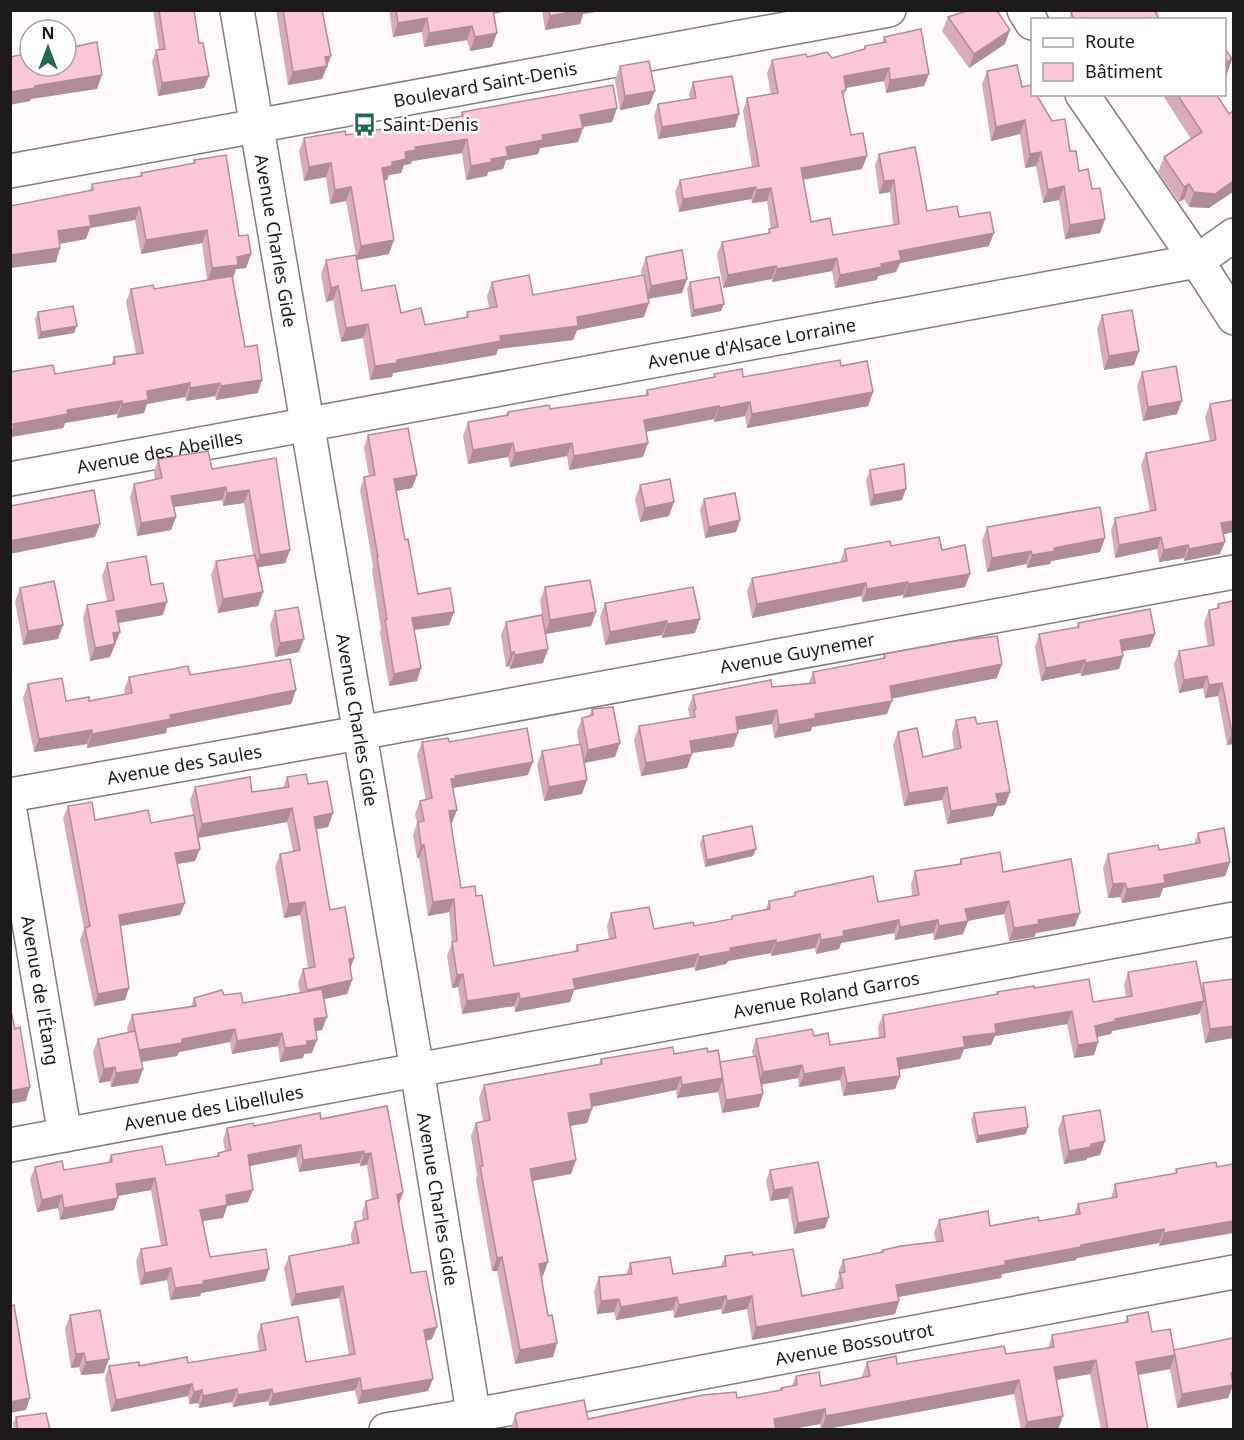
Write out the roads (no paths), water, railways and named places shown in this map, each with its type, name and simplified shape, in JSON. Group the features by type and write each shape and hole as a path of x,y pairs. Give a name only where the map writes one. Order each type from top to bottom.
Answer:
{"street":[{"name":"Avenue Charles Gide","path":"237,10 475,1422"},
{"name":"Boulevard Saint-Denis","path":"10,171 889,10"},
{"path":"1083,96 1197,261 1233,318"},
{"path":"1197,261 1233,235"},
{"name":"Avenue d'Alsace Lorraine","path":"308,424 1197,261"},
{"name":"Avenue des Abeilles","path":"10,478 308,424"},
{"name":"Avenue Guynemer","path":"359,733 1233,572"},
{"name":"Avenue des Saules","path":"10,795 359,733"},
{"name":"Avenue de l'Étang","path":"10,811 65,1135"},
{"name":"Avenue Roland Garros","path":"417,1070 1233,919"},
{"name":"Avenue des Libellules","path":"10,1145 417,1070"},
{"name":"Avenue Bossoutrot","path":"386,1430 475,1422 1233,1272"}],"place":[{"name":"Saint-Denis","path":"365,124"}]}
